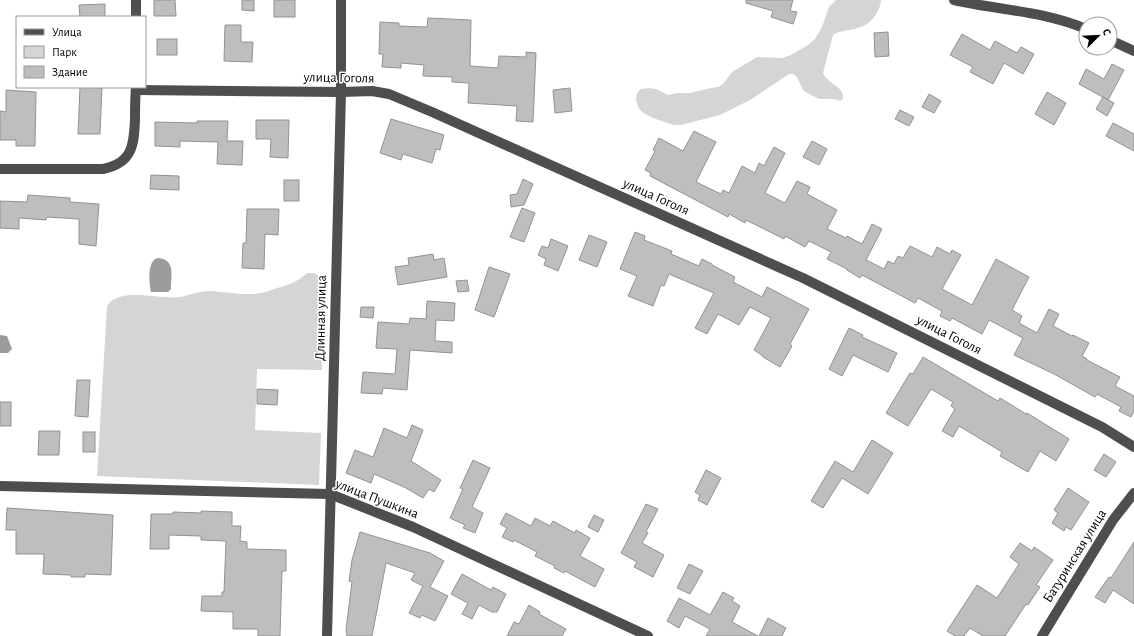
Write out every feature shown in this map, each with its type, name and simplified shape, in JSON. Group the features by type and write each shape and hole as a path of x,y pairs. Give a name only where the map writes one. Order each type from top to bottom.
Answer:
{"street":[{"path":"136,0 136,16"},
{"name":"Длинная улица","path":"327,636 341,0"},
{"path":"954,0 1026,12 1049,17 1078,26"},
{"path":"1118,44 1134,51"},
{"path":"0,169 103,169 117,165 127,155 134,143 136,88"},
{"name":"улица Гоголя","path":"136,88 340,92 372,91 389,94 440,115 788,271 1102,427 1134,447"},
{"name":"улица Пушкина","path":"0,486 330,494 413,527 648,636"},
{"name":"Батуринская улица","path":"1042,636 1113,520 1134,493"}],"green space":[{"path":"836,0 881,0 879,9 874,18 867,24 833,35 823,73 828,80 841,91 843,99 840,101 834,99 819,99 807,93 803,90 797,77 793,74 789,74 750,100 720,115 681,125 673,125 653,118 642,112 638,107 636,99 637,93 641,89 656,89 668,95 690,93 718,87 723,84 732,72 757,57 782,58 791,55 815,39 822,27 829,7"},
{"path":"307,273 314,273 324,280 321,351 322,370 257,369 255,430 321,433 319,485 97,476 107,306 113,300 130,295 180,297 206,291 255,294 290,284 299,280"}],"shaded area":[{"path":"157,258 167,261 170,265 172,273 171,289 168,292 151,292 149,278 150,268 154,260"},
{"path":"0,335 7,336 12,349 8,353 0,353"}],"building":[{"path":"154,0 175,0 176,16 154,16"},
{"path":"242,0 254,0 254,11 242,10"},
{"path":"274,0 295,0 295,17 274,17"},
{"path":"746,0 793,0 790,11 797,12 793,24 771,17 773,11 746,3"},
{"path":"105,4 105,16 80,16 79,5"},
{"path":"428,18 471,20 470,66 498,68 499,56 526,57 526,52 536,53 533,122 516,121 517,106 468,103 469,83 452,82 452,77 423,76 424,65 401,63 401,68 382,67 383,54 379,54 380,22 399,23 399,26 427,27"},
{"path":"225,25 241,25 241,42 253,42 252,62 224,61"},
{"path":"888,32 889,56 875,57 874,33"},
{"path":"962,34 990,50 995,41 1017,53 1021,47 1034,54 1023,74 1004,63 993,84 970,72 973,67 950,55"},
{"path":"157,39 177,39 177,55 157,55"},
{"path":"1112,64 1124,70 1108,100 1079,84 1086,69 1104,79"},
{"path":"80,88 102,88 100,134 78,134"},
{"path":"570,88 572,111 555,113 553,90"},
{"path":"6,90 36,92 35,146 16,146 16,140 0,140 0,111 6,112"},
{"path":"1047,92 1066,103 1054,125 1035,114"},
{"path":"929,94 941,101 934,113 922,107"},
{"path":"1103,97 1114,103 1107,116 1096,109"},
{"path":"900,110 914,117 909,126 895,119"},
{"path":"391,119 444,135 440,150 436,149 432,163 403,154 401,160 380,153"},
{"path":"256,120 289,120 288,158 270,157 271,139 256,139"},
{"path":"197,121 228,121 227,141 243,141 242,165 217,164 218,142 180,141 180,147 155,146 155,122 197,123"},
{"path":"1113,123 1134,134 1134,151 1106,136"},
{"path":"694,131 716,142 696,182 721,194 723,190 729,193 742,166 755,173 759,163 764,166 774,147 785,153 765,193 785,203 797,181 810,187 807,194 837,210 827,229 846,238 847,236 862,244 872,224 882,229 866,260 884,269 888,261 894,264 898,256 903,258 910,246 932,257 937,247 950,254 952,250 961,255 942,289 972,305 996,259 1029,277 1012,310 1022,316 1019,323 1037,333 1049,309 1059,314 1053,326 1089,343 1082,356 1120,377 1115,386 1134,396 1134,411 1131,417 1119,411 1121,407 1097,394 1095,397 1054,374 1014,355 1023,338 989,320 982,334 952,318 950,321 940,316 942,311 918,298 915,303 862,275 860,278 847,269 827,259 831,252 809,241 805,247 785,236 784,239 746,220 745,223 729,214 728,217 650,176 651,173 645,170 655,151 653,150 659,138 683,151"},
{"path":"812,141 827,149 819,165 803,157"},
{"path":"151,175 179,176 179,190 150,189"},
{"path":"523,179 533,184 524,205 511,207 510,195 517,194"},
{"path":"284,180 299,180 299,201 284,201"},
{"path":"28,195 70,198 70,202 99,204 96,246 79,244 79,219 47,217 46,220 19,218 19,229 0,228 0,201 27,202"},
{"path":"522,208 535,213 524,242 510,237"},
{"path":"247,209 279,209 278,235 265,234 264,269 242,268 243,243 246,243"},
{"path":"635,232 645,236 644,240 672,251 671,254 699,266 702,259 712,264 735,277 733,282 762,297 767,287 809,309 790,344 792,346 780,367 754,350 771,318 750,307 739,325 718,314 707,334 695,328 714,293 669,274 664,286 661,285 653,306 628,296 637,276 620,269"},
{"path":"589,235 607,242 597,267 579,260"},
{"path":"551,239 568,246 558,271 544,265 546,259 538,255 542,246 548,248"},
{"path":"433,254 434,260 444,258 447,277 398,285 395,267 409,265 408,258"},
{"path":"489,267 510,274 494,317 475,310"},
{"path":"467,280 469,291 458,292 456,281"},
{"path":"427,301 455,303 454,321 436,320 435,341 452,342 452,353 410,350 407,390 383,388 382,394 361,393 363,372 395,374 397,349 376,348 378,322 409,324 410,318 426,319"},
{"path":"361,307 374,307 373,318 360,317"},
{"path":"849,328 863,335 862,337 897,353 888,372 853,355 842,376 829,369"},
{"path":"923,357 998,401 1000,398 1026,414 1027,413 1069,439 1056,461 1040,451 1028,472 1000,456 1002,452 959,426 953,437 942,431 955,409 951,406 953,402 931,389 908,426 886,413 910,373 913,374"},
{"path":"77,380 90,380 88,417 75,416"},
{"path":"257,389 278,390 277,405 257,404"},
{"path":"0,402 11,402 11,426 0,426"},
{"path":"412,425 423,430 411,461 441,480 434,492 429,489 423,498 404,487 374,474 371,483 346,473 355,450 373,457 384,428 407,438"},
{"path":"39,431 60,431 59,455 38,455"},
{"path":"83,432 95,432 95,452 83,452"},
{"path":"872,440 893,453 868,494 842,478 823,508 811,501 835,461 853,472"},
{"path":"1104,454 1116,462 1106,477 1094,470"},
{"path":"473,460 490,468 472,507 483,513 475,533 463,528 465,525 450,518 463,489 460,488"},
{"path":"706,470 721,478 707,505 698,500 700,495 695,492"},
{"path":"1068,488 1089,502 1071,530 1066,527 1064,531 1052,523 1058,513 1054,510"},
{"path":"646,504 658,509 642,543 664,555 653,577 634,567 637,562 621,553"},
{"path":"7,508 113,515 111,575 85,574 85,577 71,577 71,575 43,574 44,554 16,554 16,530 6,530"},
{"path":"201,511 232,512 232,526 241,526 240,541 247,542 247,549 286,550 286,571 282,571 280,636 258,636 258,629 233,629 233,612 201,611 202,596 222,596 222,592 224,592 226,541 201,540 201,536 169,535 169,549 150,549 151,514 173,514 173,512 201,513"},
{"path":"506,513 531,526 535,518 550,526 553,521 575,533 576,530 590,538 580,556 604,569 595,587 565,571 564,573 554,568 555,566 535,556 537,552 514,540 513,542 502,537 507,528 500,524"},
{"path":"594,515 604,520 598,532 588,527"},
{"path":"360,532 430,553 444,561 430,587 448,596 435,621 422,615 420,618 409,613 423,586 411,580 415,573 386,563 372,636 347,636 346,630 352,582 349,581 352,560"},
{"path":"1134,542 1134,604 1113,590 1105,603 1095,597 1109,577 1111,578"},
{"path":"1020,543 1032,551 1034,547 1053,560 1036,585 1040,587 1028,605 1026,604 1005,636 983,636 970,628 964,636 955,636 947,631 977,585 997,598 1019,564 1010,557"},
{"path":"689,564 703,571 690,594 677,588"},
{"path":"462,574 491,590 493,587 506,594 497,612 492,612 479,605 472,619 462,614 468,603 451,594"},
{"path":"723,592 734,598 732,601 740,606 732,622 758,636 706,636 710,629 685,616 679,628 667,621 679,598 710,615"},
{"path":"529,605 540,612 539,614 566,629 562,636 507,636 514,622 519,624"},
{"path":"768,618 786,628 782,636 759,636"}]}
